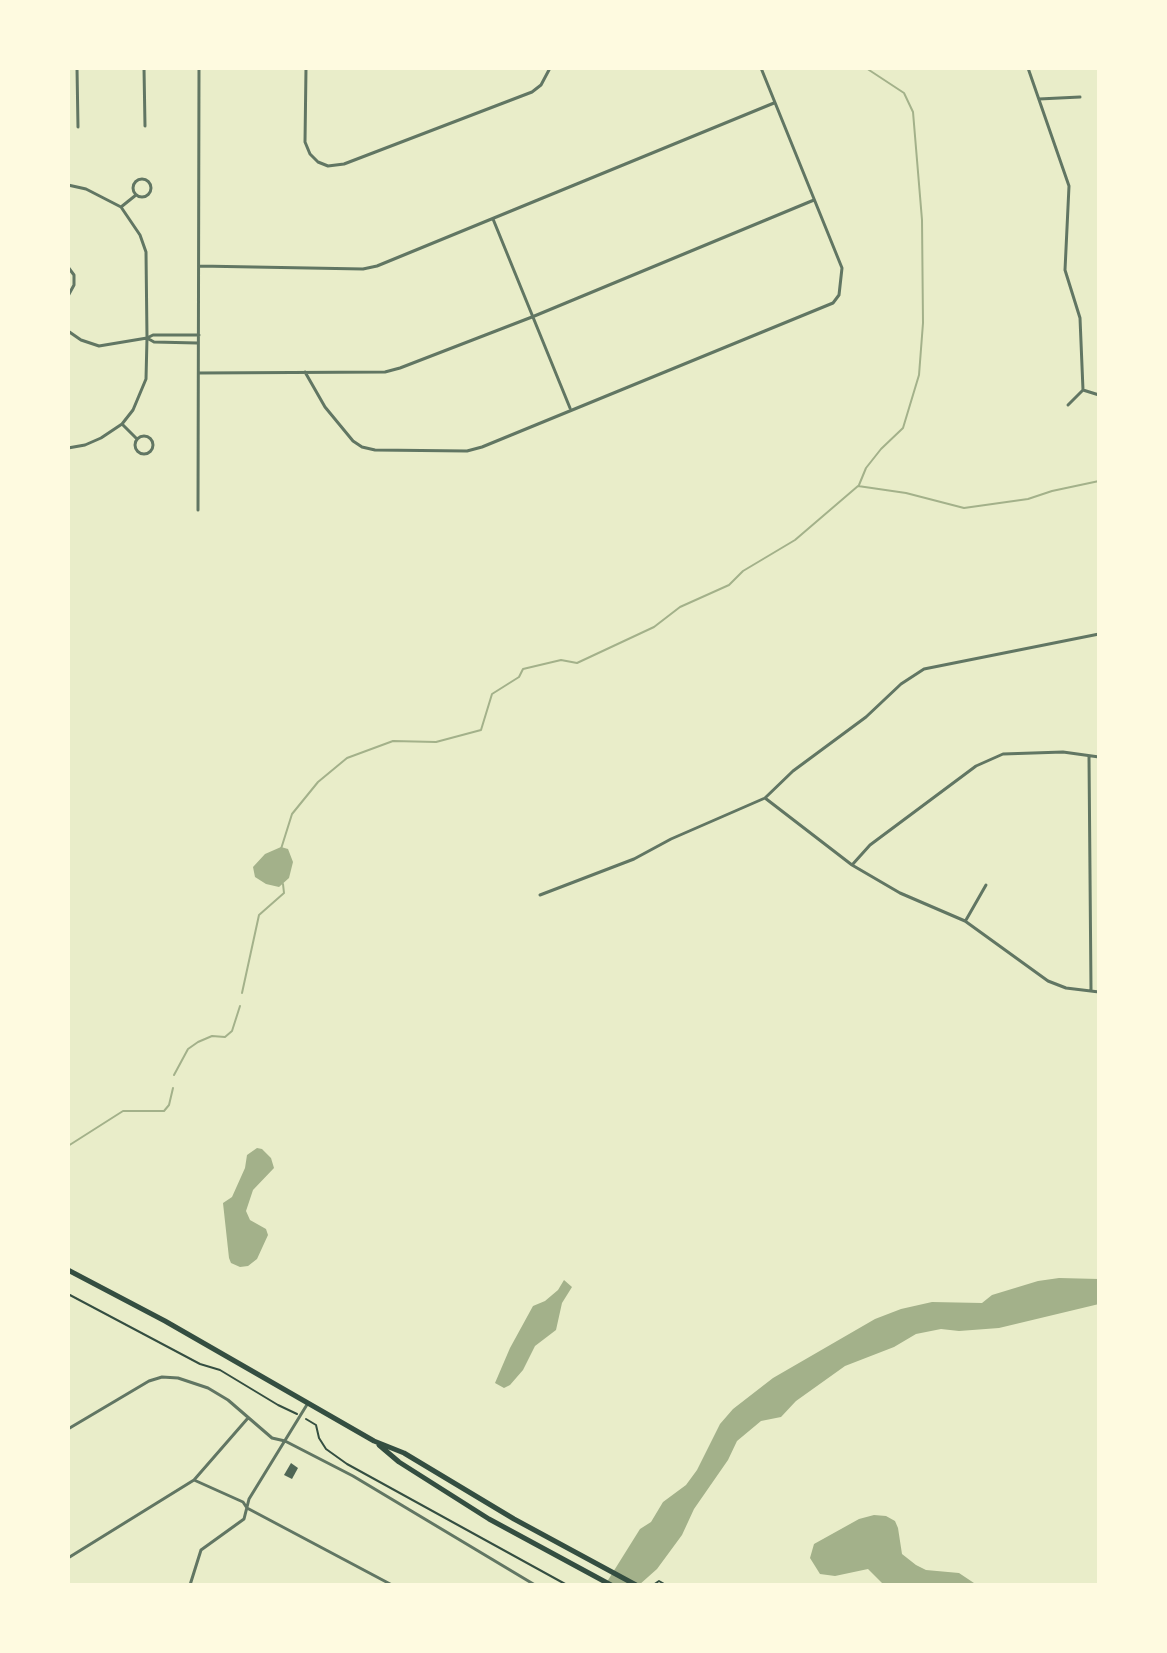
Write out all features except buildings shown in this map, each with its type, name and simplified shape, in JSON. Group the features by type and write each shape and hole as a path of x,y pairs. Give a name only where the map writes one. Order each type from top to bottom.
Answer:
{"main road":[{"path":"68,1270 165,1321 374,1441 404,1453 514,1519 636,1585"},
{"path":"374,1441 399,1462 489,1519 611,1585"}],"street":[{"path":"77,68 78,127"},
{"path":"144,68 145,126"},
{"path":"198,510 199,68"},
{"path":"306,68 305,142 310,154 328,166 344,164 532,92 541,85 550,68"},
{"path":"305,372 325,407 353,441 375,450 467,451 833,303 839,295 842,268 761,68"},
{"path":"1028,68 1069,186 1065,270 1080,318 1083,390 1068,405"},
{"path":"1039,99 1080,97"},
{"path":"199,266 363,269 774,103"},
{"path":"136,181 147,181 149,194 144,197 136,195 133,186 136,181"},
{"path":"68,185 86,189 121,207 140,235 146,252 147,338 146,379 141,395 122,424 85,445 68,448"},
{"path":"121,207 136,195"},
{"path":"199,373 385,372 532,317 814,200"},
{"path":"493,219 570,410"},
{"path":"68,267 74,275 74,285 68,296"},
{"path":"68,331 81,340 99,346 153,335 199,335"},
{"path":"147,338 154,342 199,343"},
{"path":"1083,390 1099,395"},
{"path":"122,424 137,439"},
{"path":"149,437 154,445 152,451 139,453 135,445 137,439 149,437"},
{"path":"540,895 634,859 671,839 765,798 793,771 924,669 1099,634"},
{"path":"852,865 870,845 976,766 1003,754 1063,752 1099,757"},
{"path":"1089,757 1091,991"},
{"path":"765,798 852,865 900,893 965,921 1048,981 1066,988 1099,992"},
{"path":"965,921 986,885"},
{"path":"68,1429 149,1381 162,1377 178,1378 208,1388 272,1438 285,1441 353,1476 533,1585"},
{"path":"190,1585 201,1550 244,1519 249,1499 308,1403"},
{"path":"68,1558 194,1480 248,1418"},
{"path":"194,1480 243,1502 247,1508 392,1585"},
{"path":"375,1585 379,1578"}],"path":[{"path":"68,1294 200,1364 220,1370 278,1405 301,1415 316,1425 322,1443 340,1459 567,1585"},
{"path":"653,1585 659,1581 666,1585"}],"shaded area":[{"path":"281,847 288,849 293,862 289,878 279,887 255,877 253,867 265,854"},
{"path":"257,1148 271,1158 274,1168 253,1190 246,1211 250,1220 266,1229 268,1235 257,1259 248,1266 240,1267 231,1263 229,1258 223,1203 232,1197 245,1168 247,1155"},
{"path":"1059,1278 1099,1279 1099,1304 999,1328 941,1329 916,1334 894,1347 845,1366 796,1401 781,1417 761,1421 737,1441 728,1460 694,1509 682,1535 657,1569 639,1585 605,1585 640,1529 651,1522 663,1502 686,1485 697,1470 720,1424 733,1409 773,1378 875,1319 901,1309 932,1302 982,1303 992,1295"},
{"path":"564,1280 572,1287 562,1303 556,1330 535,1346 523,1370 510,1385 504,1388 495,1383 533,1306 545,1301"},
{"path":"874,1515 895,1521 902,1554 916,1565 926,1570 959,1573 977,1585 884,1585 868,1569 835,1576 820,1574 810,1558 814,1544 859,1519"}],"waterway":[{"path":"859,485 866,468 903,428 919,375 923,323 922,220 913,112 904,93 866,68"},
{"path":"281,849 292,814 318,782 347,758 393,741 436,742 481,730 492,694 519,677 523,669 561,660 577,663 654,627 680,607 729,585 743,571 795,540 858,486 906,493 964,508 1028,499 1099,481"},
{"path":"242,993 259,915 284,893 283,884"},
{"path":"174,1075 188,1049 212,1036 225,1037 232,1031 240,1006"},
{"path":"68,1146 123,1111 164,1111 169,1105 173,1088"}]}
